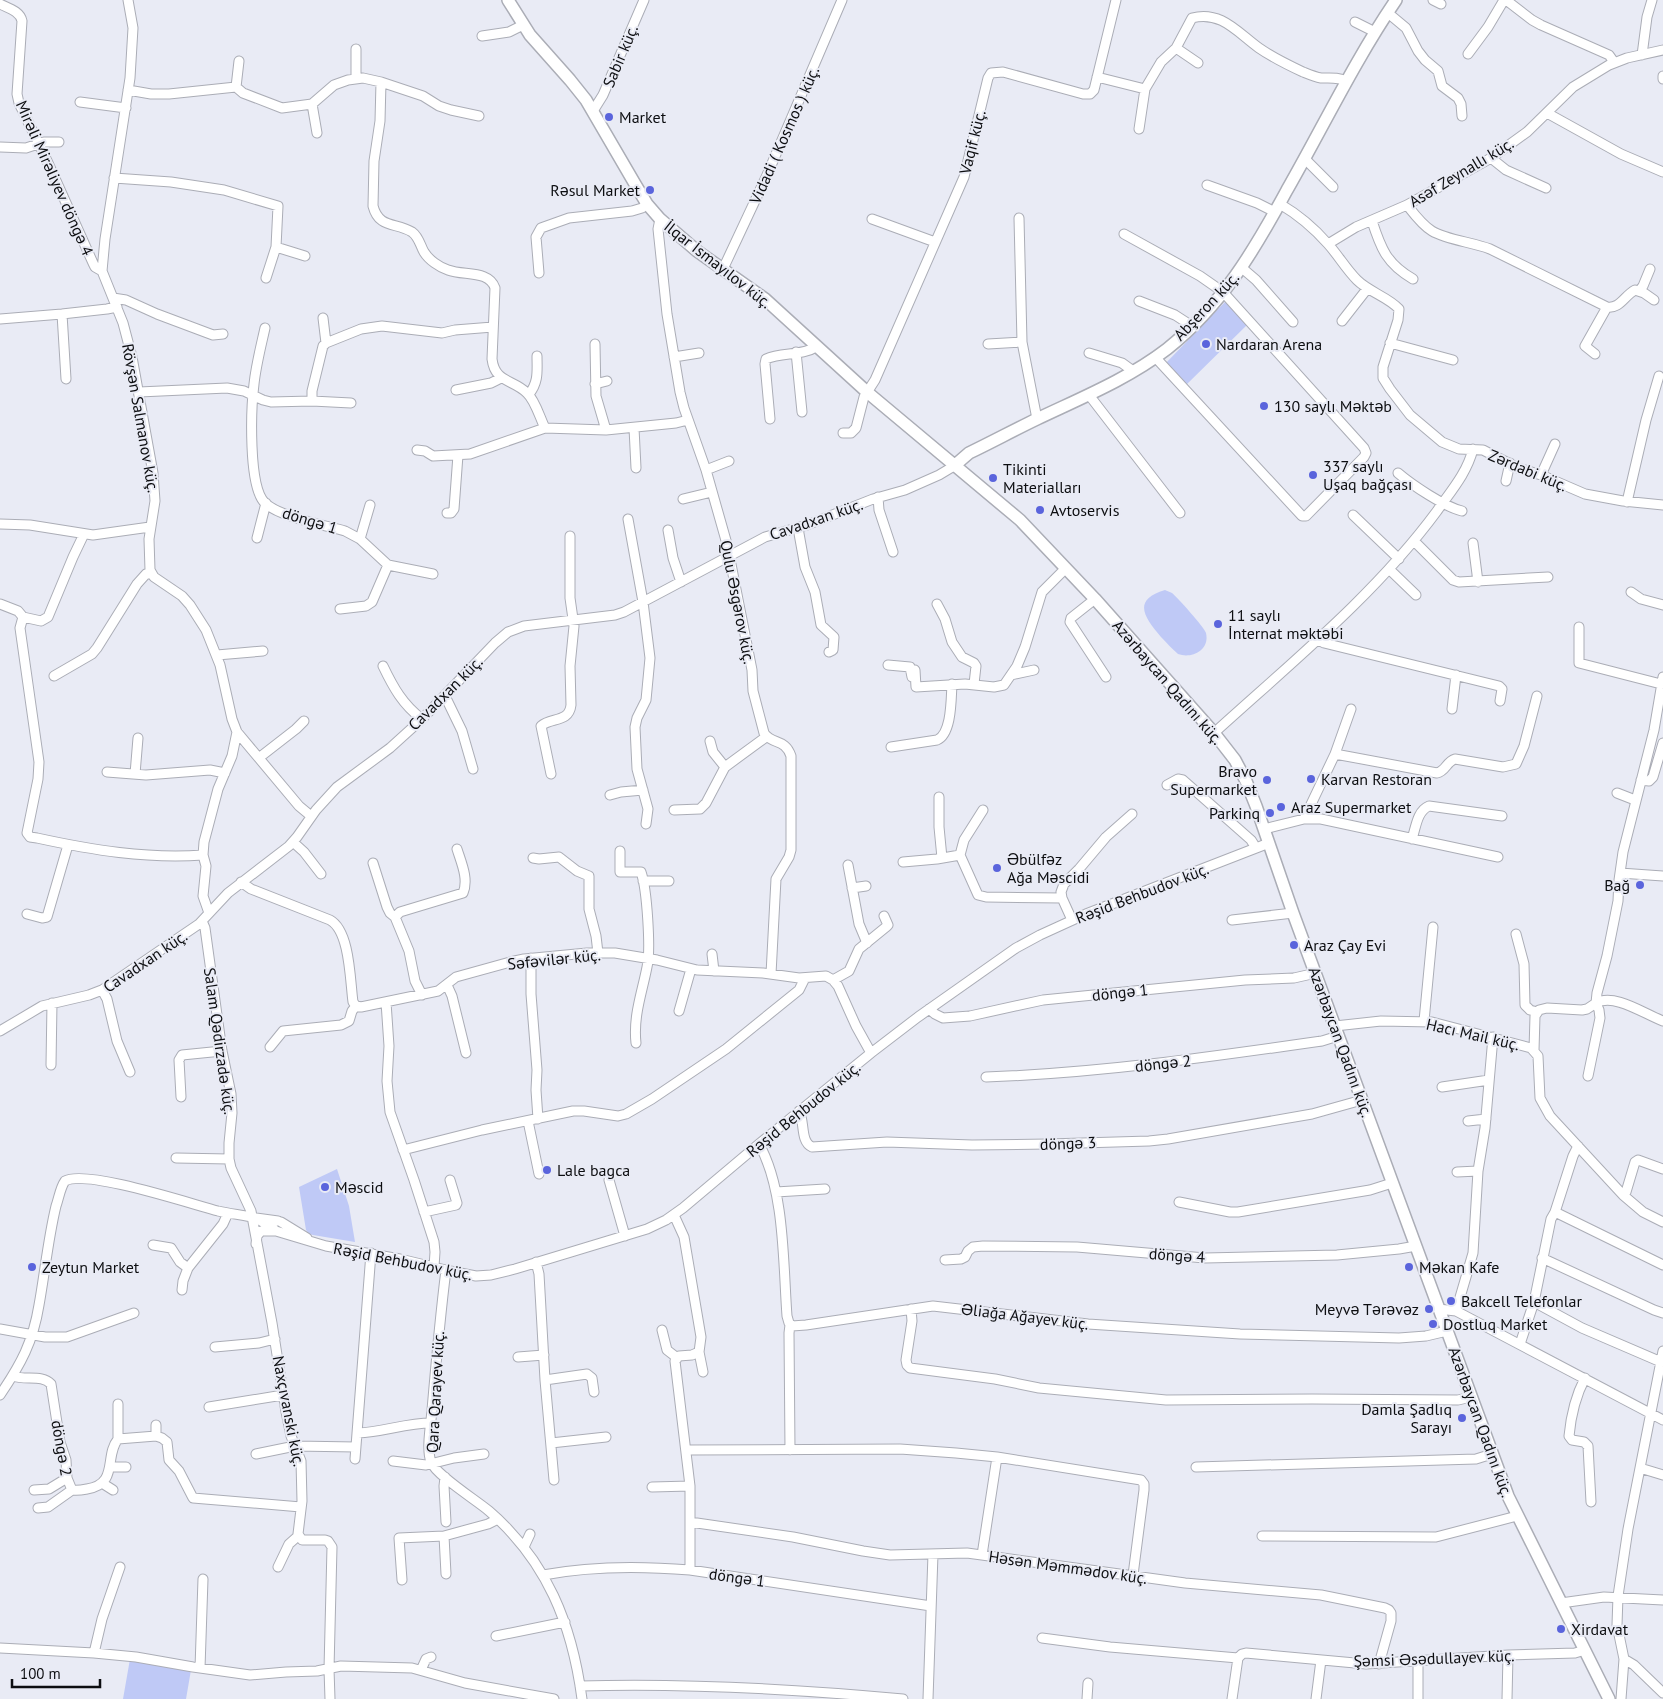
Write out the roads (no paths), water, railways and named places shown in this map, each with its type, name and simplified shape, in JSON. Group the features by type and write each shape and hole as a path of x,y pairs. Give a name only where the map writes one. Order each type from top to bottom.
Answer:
{"main road":[{"name":"İlqar İsmayılov küç.","path":"508,0 522,25 570,80 593,111 635,184 660,219 697,251 764,299 867,392 954,466"},
{"name":"Abşeron küç.","path":"954,466 970,453 1089,395 1133,371 1155,357 1192,326 1242,268 1278,208 1375,32 1396,0"},
{"name":"Azərbaycan Qadını küç.","path":"954,466 1020,520 1066,568 1214,732 1235,760 1246,781 1264,829 1293,913 1492,1454 1517,1516 1609,1699"}],"street":[{"name":"Rövşən Salmanov küç.","path":"128,0 133,28 128,90 104,238 102,270 115,302 132,357 153,473 155,501 150,527 151,573"},
{"name":"Sabir küç.","path":"593,111 604,95 644,0"},
{"name":"Vidadi ( Kosmos ) küç.","path":"723,269 767,175 842,0"},
{"name":"Vaqif küç.","path":"843,434 854,432 862,403 875,380 964,177 988,78 991,73 1003,72 1087,95 1090,94 1094,90 1116,0"},
{"path":"1468,54 1505,0 1536,23 1609,55 1614,62"},
{"path":"1642,55 1647,17 1652,0"},
{"name":"Mirəli Mirəliyev döngə 4","path":"0,4 16,12 21,17 18,98 22,111 39,144 85,248 95,267 102,270"},
{"path":"1388,13 1406,28 1418,51 1438,71 1442,86 1458,98 1461,104 1462,116"},
{"path":"1139,129 1145,89 1161,62 1176,48 1192,18 1209,16 1228,24 1259,48 1302,72 1315,77 1340,78 1348,81"},
{"path":"1355,22 1375,32"},
{"path":"482,36 509,32 522,25"},
{"path":"1176,48 1198,63"},
{"path":"356,49 356,78"},
{"name":"Asəf Zeynallı küç.","path":"1328,244 1356,227 1407,205 1491,158 1527,132 1573,87 1614,62 1663,50"},
{"path":"236,87 239,61"},
{"path":"1097,77 1145,89"},
{"path":"128,90 151,94 169,94 236,87 243,92 282,108 312,104 334,86 356,78 381,82 423,96 444,108 479,116"},
{"path":"381,82 380,121 374,160 373,206 375,213 381,221 406,229 415,235 426,254 439,266 455,272 484,276 490,279 495,288 493,327 494,370 501,378 529,394 545,428"},
{"path":"80,102 126,108"},
{"path":"312,104 317,133"},
{"path":"1547,113 1621,154 1663,172"},
{"path":"0,147 26,148 44,142 59,142"},
{"path":"1491,158 1506,170 1546,188"},
{"path":"1305,159 1334,187"},
{"path":"114,178 171,182 224,190 278,206 276,248 266,278"},
{"name":"Zərdabi küç.","path":"1207,185 1295,214 1328,244 1356,279 1367,289 1399,309 1383,367 1383,378 1401,405 1417,422 1442,442 1459,449 1483,450 1585,494 1627,502 1663,504"},
{"path":"539,273 536,237 541,228 569,218 632,211 648,204"},
{"path":"1407,205 1435,233 1490,248 1607,307 1617,306 1631,292 1640,291 1654,300"},
{"path":"1019,218 1022,342 1037,419"},
{"name":"Qulu Əsgərov küç.","path":"660,219 658,229 667,314 680,392 706,470 730,556 752,670 753,691 766,736"},
{"path":"872,219 935,242"},
{"path":"1372,221 1382,251 1394,266 1413,279"},
{"path":"1124,234 1206,280 1223,292 1364,448 1366,453 1306,516 1302,516 1298,514 1155,357"},
{"path":"276,248 305,256"},
{"path":"1242,268 1256,280 1293,322"},
{"path":"1640,291 1650,269"},
{"path":"1342,321 1367,289"},
{"path":"0,319 107,309 115,302 126,300 213,335 223,334"},
{"path":"1139,301 1175,316 1192,326"},
{"path":"1595,354 1585,346 1607,307"},
{"path":"62,314 66,379"},
{"path":"322,318 326,343"},
{"path":"312,401 312,391 321,350 326,343 361,329 382,326 442,333 493,327"},
{"name":"döngə 1","path":"265,328 253,395 253,465 258,493 274,510 344,531 360,539 388,565"},
{"path":"988,344 1022,342"},
{"path":"1390,343 1453,360"},
{"path":"595,344 596,396 606,430"},
{"path":"770,418 765,361 767,358 816,347"},
{"path":"796,352 802,412"},
{"path":"674,357 699,353"},
{"path":"1089,353 1122,363 1133,371"},
{"path":"529,394 538,378 537,356"},
{"path":"1627,502 1646,420 1660,376"},
{"path":"456,390 491,383 501,378"},
{"path":"595,384 607,381"},
{"path":"139,392 219,388 244,390 263,400 280,403 312,401 351,403"},
{"path":"1089,395 1180,513"},
{"path":"417,450 425,451 433,456 475,453 545,428 606,430 676,423 688,420"},
{"path":"634,428 636,468"},
{"path":"1541,475 1555,444"},
{"path":"1214,732 1317,640 1390,569 1414,542 1466,471 1472,449"},
{"path":"447,513 451,513 454,509 458,454"},
{"path":"706,470 729,461"},
{"path":"1506,481 1510,463"},
{"name":"Cavadxan küç.","path":"0,1031 34,1010 52,1003 89,995 102,990 202,921 241,882 293,842 311,816 343,782 379,757 422,719 495,643 508,632 532,624 615,615 624,612 765,537 798,528 878,497 914,486 954,466"},
{"path":"1398,473 1451,507 1462,511"},
{"path":"683,499 712,492"},
{"path":"878,497 881,516 893,552"},
{"path":"257,538 266,503"},
{"path":"360,539 370,505"},
{"path":"1354,515 1399,559"},
{"path":"628,519 643,602 650,658 646,700 637,718 635,727 637,769 648,809 646,824"},
{"path":"0,524 30,525 84,534 106,534 150,527"},
{"path":"798,528 805,568 815,592 820,625 834,637 833,650 829,652"},
{"path":"668,530 673,558 681,582"},
{"path":"0,604 18,611 23,617 41,621 48,617 84,534"},
{"path":"551,774 541,726 566,716 571,711 570,666 574,620 570,598 570,536"},
{"path":"1414,542 1453,580 1459,582 1548,577"},
{"path":"1473,543 1478,582"},
{"path":"340,609 366,606 372,602 388,565 432,574"},
{"path":"916,687 952,684 999,686 1007,681 1026,647 1042,592 1066,568"},
{"path":"1390,569 1416,595"},
{"path":"54,676 92,654 137,584 146,574 151,573 182,596 206,630 217,655 232,719 237,732 260,757 299,806 311,816"},
{"path":"1631,592 1641,599 1663,605"},
{"path":"1095,600 1071,618 1070,622 1106,677"},
{"path":"937,604 945,619 952,642 962,657 976,666 974,684"},
{"path":"23,617 20,628 39,762 38,779 27,833 30,837 126,854 203,855"},
{"path":"1579,627 1579,663 1662,681 1654,730 1620,873 1618,901 1596,1004 1600,1018 1588,1076"},
{"path":"1317,640 1499,686 1502,689 1500,702"},
{"path":"217,655 263,651"},
{"path":"888,665 910,667 913,685 916,687"},
{"path":"383,666 392,685 404,703 422,719"},
{"path":"915,670 916,687"},
{"path":"1012,675 1034,670"},
{"path":"1452,709 1456,675"},
{"path":"891,747 937,740 944,736 948,725 952,684"},
{"path":"444,696 462,731 473,769"},
{"path":"1335,754 1437,773 1444,770 1448,762 1454,759 1503,767 1511,766 1516,764 1524,746 1537,696"},
{"path":"1304,819 1335,754 1351,708"},
{"path":"260,757 304,721"},
{"path":"209,913 203,896 206,866 203,855 204,842 214,804 232,756 237,732"},
{"path":"674,810 700,809 706,803 725,767 766,736 785,744 789,750 791,756 792,788 791,850 776,879 771,974"},
{"path":"135,774 138,738"},
{"path":"710,741 713,752 725,767"},
{"path":"1641,780 1649,781 1653,777 1663,743"},
{"path":"107,772 135,774 210,770 225,773"},
{"path":"1167,785 1178,779 1182,780 1251,840 1256,848"},
{"path":"610,795 643,790"},
{"path":"1617,793 1636,800"},
{"path":"939,797 942,858"},
{"path":"1412,839 1422,810 1429,806 1502,816"},
{"path":"983,810 964,840 960,855 975,891 982,896 1062,898"},
{"path":"1072,920 1062,898 1061,892 1064,884 1080,869 1106,836 1132,814"},
{"path":"1264,829 1304,819 1321,820 1498,857"},
{"path":"293,842 304,852 321,874"},
{"name":"Rəşid Behbudov küç.","path":"254,1218 314,1242 468,1275 484,1276 655,1226 674,1215 694,1199 758,1144 871,1053 929,1009 1016,948 1072,920 1269,843"},
{"path":"28,914 42,918 47,917 68,845"},
{"path":"395,917 400,912 463,892 466,882 457,849"},
{"path":"620,852 620,872 641,872 643,881 648,958 635,1020 636,1043"},
{"path":"903,862 960,855"},
{"path":"534,858 559,857 577,871 589,876 589,909 598,953"},
{"path":"373,863 387,907 390,914 395,917 409,951 415,981 422,995"},
{"path":"848,865 859,924 867,943"},
{"path":"1620,873 1663,876"},
{"path":"643,881 668,881"},
{"path":"241,882 251,890 330,920 337,925 346,947 353,1002 356,1006 352,1011 349,1021 341,1025 283,1031 270,1046"},
{"path":"852,888 866,886"},
{"path":"1232,920 1293,913"},
{"path":"871,1053 856,1026 838,986 833,980 849,971 856,953 888,925 884,916"},
{"name":"Salam Qədirzadə küç.","path":"202,921 205,928 222,1051 232,1104 229,1159 231,1168 254,1218"},
{"path":"1424,1021 1433,928"},
{"path":"1516,934 1524,964 1525,1005 1530,1010 1537,1012 1547,1008 1582,1010 1602,1000 1609,1000 1633,1007 1663,1021"},
{"name":"Səfəvilər küç.","path":"356,1006 361,1007 438,991 451,980 463,974 510,962 532,958 598,953 648,958 691,969 805,978 822,975 833,980"},
{"path":"712,954 714,971"},
{"path":"532,958 532,1008 537,1070 538,1119"},
{"path":"678,1011 691,969"},
{"name":"döngə 1","path":"929,1009 943,1018 970,1016 1043,1000 1245,980 1294,978 1316,973"},
{"path":"403,1150 482,1130 579,1111 608,1115 626,1114 652,1099 726,1049 799,990 805,978"},
{"path":"446,985 452,996 466,1053"},
{"path":"102,990 107,999 117,1041 130,1072"},
{"path":"386,1002 389,1046 388,1097 393,1124 411,1171 434,1247 434,1267"},
{"path":"51,1065 52,1003"},
{"path":"1534,1050 1537,1012"},
{"name":"Hacı Mail küç.","path":"1337,1031 1372,1022 1424,1021 1446,1024 1534,1050 1539,1060 1539,1090 1543,1104 1550,1116 1623,1195 1643,1212 1663,1222"},
{"name":"döngə 2","path":"986,1077 1049,1075 1179,1062 1322,1041 1337,1031"},
{"path":"1456,1311 1472,1253 1478,1171 1486,1119 1493,1037"},
{"path":"181,1097 180,1057 182,1055 222,1051"},
{"path":"1442,1087 1489,1080"},
{"name":"döngə 3","path":"799,1111 802,1118 805,1141 808,1146 812,1147 887,1142 1048,1144 1149,1141 1312,1114 1362,1100"},
{"path":"1468,1121 1486,1119"},
{"path":"528,1121 539,1174"},
{"path":"758,1144 769,1164 776,1192 787,1316 790,1325 790,1450"},
{"path":"1520,1344 1534,1302 1551,1219 1578,1146"},
{"path":"176,1158 229,1159"},
{"path":"1623,1195 1627,1189 1635,1162 1638,1160 1663,1169"},
{"path":"1457,1172 1478,1171"},
{"path":"0,1395 23,1359 32,1334 39,1305 51,1228 62,1185 65,1181 75,1178 118,1184 254,1218"},
{"path":"424,1212 456,1205 450,1180"},
{"path":"609,1180 625,1236"},
{"path":"1179,1202 1238,1212 1370,1190 1392,1183"},
{"path":"776,1192 825,1189"},
{"path":"1555,1212 1663,1265"},
{"path":"182,1290 188,1268 223,1224 228,1213"},
{"path":"674,1215 684,1237 701,1337 699,1352 703,1372"},
{"name":"Naxçıvanski küç.","path":"254,1218 256,1244 275,1340 283,1395 300,1461 301,1507 298,1536"},
{"path":"256,1244 257,1236 261,1231 278,1226"},
{"path":"153,1245 171,1248 180,1262 188,1268"},
{"name":"döngə 4","path":"945,1260 961,1259 965,1257 968,1250 972,1247 983,1246 1076,1247 1205,1258 1337,1255 1416,1246"},
{"path":"355,1459 371,1254"},
{"path":"1542,1258 1663,1313"},
{"path":"536,1262 539,1274 545,1380 554,1480"},
{"name":"Qara Qarayev küç.","path":"446,1270 438,1324 430,1440 431,1464 498,1519 524,1547 542,1575 565,1622 582,1699"},
{"path":"1534,1302 1582,1328 1661,1362"},
{"name":"Əliağa Ağayev küç.","path":"790,1325 806,1325 942,1306 1088,1324 1231,1333 1399,1338 1426,1336 1447,1331"},
{"path":"1438,1309 1447,1308 1456,1311 1663,1420"},
{"path":"911,1309 912,1321 906,1360 906,1364 910,1368 996,1379 1039,1388 1166,1400 1458,1400 1471,1396"},
{"path":"0,1329 45,1337 67,1337 134,1313"},
{"path":"662,1330 667,1350 676,1357 699,1352"},
{"path":"215,1347 275,1340"},
{"path":"1621,1699 1624,1659 1617,1625 1618,1596 1663,1351"},
{"path":"518,1357 544,1355"},
{"path":"676,1357 675,1366 690,1486 690,1570"},
{"path":"545,1380 587,1374 592,1378 594,1392"},
{"name":"döngə 2","path":"13,1376 21,1379 46,1380 51,1384 60,1442 66,1460 67,1478 72,1490 92,1488 102,1483"},
{"path":"1585,1378 1572,1409 1569,1436 1572,1440 1584,1442 1588,1446 1591,1502"},
{"path":"209,1407 283,1395"},
{"path":"113,1490 102,1483 110,1467 114,1446 118,1439 118,1404"},
{"path":"358,1433 431,1423"},
{"path":"156,1425 156,1436"},
{"path":"118,1439 156,1436 162,1438 167,1442 169,1460 179,1471 193,1498 301,1507"},
{"path":"551,1443 606,1437"},
{"path":"256,1454 295,1446 356,1447"},
{"path":"687,1450 900,1449 997,1457 1141,1480 1144,1484 1144,1490 1133,1576"},
{"path":"393,1461 421,1465 484,1454"},
{"path":"1196,1467 1476,1459 1492,1454"},
{"path":"982,1555 997,1457"},
{"path":"110,1467 126,1467"},
{"path":"1640,1468 1663,1475"},
{"path":"445,1477 446,1522"},
{"path":"34,1490 49,1489 67,1478"},
{"path":"652,1487 690,1486"},
{"path":"38,1508 48,1507 72,1490"},
{"path":"1262,1536 1436,1537 1517,1516"},
{"path":"402,1580 399,1538 444,1536 488,1524 498,1519"},
{"name":"Həsən Məmmədov küç.","path":"690,1522 793,1537 863,1552 890,1555 967,1553 1185,1583 1321,1595 1385,1608 1389,1610 1392,1617 1379,1664"},
{"path":"524,1547 530,1534"},
{"path":"278,1568 289,1544 298,1536 305,1541 325,1540 332,1547 330,1699"},
{"path":"444,1536 446,1574"},
{"path":"928,1699 933,1554"},
{"path":"94,1653 102,1619 120,1567"},
{"name":"döngə 1","path":"542,1575 590,1570 649,1568 690,1570 931,1606"},
{"path":"200,1668 204,1579"},
{"path":"1561,1603 1604,1596 1663,1600 1663,1595"},
{"path":"496,1636 565,1622"},
{"name":"Şəmsi Əsədullayev küç.","path":"1042,1638 1110,1647 1238,1658 1246,1653 1366,1664 1574,1653 1585,1650"},
{"path":"0,1648 136,1657 250,1675 317,1672 341,1666 421,1670 465,1683 554,1699"},
{"path":"1507,1699 1508,1655"},
{"path":"421,1670 426,1659 431,1657"},
{"path":"1232,1699 1238,1658"},
{"path":"1624,1659 1634,1665 1663,1693"},
{"path":"1316,1699 1321,1660"},
{"path":"1418,1661 1418,1699"},
{"path":"1087,1699 1088,1683"},
{"path":"580,1686 632,1684 739,1687 903,1699"}],"place":[{"name":"Market","path":"609,117"},
{"name":"Rəsul Market","path":"650,190"},
{"name":"Nardaran Arena","path":"1206,344"},
{"name":"130 saylı Məktəb","path":"1264,406"},
{"name":"337 saylı Uşaq bağçası","path":"1313,475"},
{"name":"Tikinti Materialları","path":"993,478"},
{"name":"Avtoservis","path":"1040,510"},
{"name":"11 saylı İnternat məktəbi","path":"1218,624"},
{"name":"Karvan Restoran","path":"1311,779"},
{"name":"Bravo Supermarket","path":"1267,780"},
{"name":"Araz Supermarket","path":"1281,807"},
{"name":"Parkinq","path":"1270,813"},
{"name":"Əbülfəz Ağa Məscidi","path":"997,868"},
{"name":"Bağ","path":"1640,885"},
{"name":"Araz Çay Evi","path":"1294,945"},
{"name":"Lale bagca","path":"547,1170"},
{"name":"Məscid","path":"325,1187"},
{"name":"Zeytun Market","path":"32,1267"},
{"name":"Məkan Kafe","path":"1409,1267"},
{"name":"Bakcell Telefonlar","path":"1451,1301"},
{"name":"Meyvə Tərəvəz","path":"1429,1309"},
{"name":"Dostluq Market","path":"1433,1324"},
{"name":"Damla Şadlıq Sarayı","path":"1462,1418"},
{"name":"Xirdavat","path":"1561,1629"}]}
